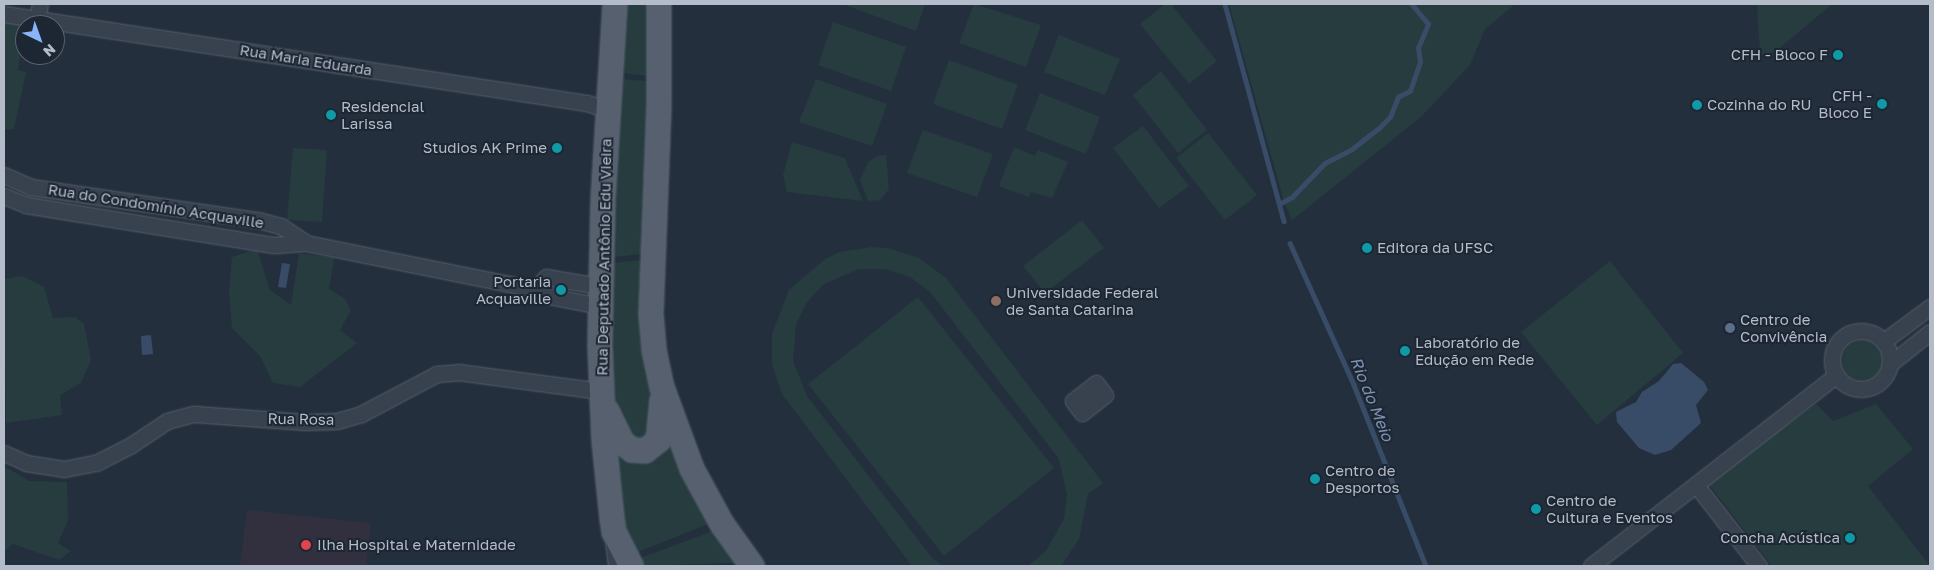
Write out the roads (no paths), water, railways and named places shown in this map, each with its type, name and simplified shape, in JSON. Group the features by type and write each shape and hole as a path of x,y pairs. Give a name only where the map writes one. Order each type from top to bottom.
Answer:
{"main road":[{"name":"Rua Deputado Antônio Edu Vieira","path":"615,4 608,110 600,296 602,395 612,518 630,566"},
{"path":"659,4 659,106 651,314 654,350 662,387 681,441 704,494 752,566"},
{"path":"602,395 622,442 632,450 645,451 658,441 661,430 662,387"}],"street":[{"name":"Rua Maria Eduarda","path":"65,24 587,103 608,110"},
{"name":"Rua do Condomínio Acquaville","path":"4,175 31,186 258,220 281,226 306,243"},
{"path":"26,205 31,186"},
{"name":"Rua do Condomínio Acquaville","path":"4,196 26,205 135,221 274,245 306,243 535,289 546,277 600,296"},
{"path":"135,221 137,202"},
{"path":"1884,341 1930,307"},
{"path":"1890,364 1884,341 1878,336 1862,330 1845,335 1838,341 1832,358 1836,375 1851,388 1872,388 1885,377 1890,364 1930,332"},
{"name":"Rua Rosa","path":"4,453 26,463 64,469 96,463 131,445 167,421 194,414 306,422 337,421 361,414 436,374 458,372 602,395"},
{"path":"1591,566 1836,375"},
{"path":"1696,485 1759,566"},
{"path":"612,518 616,566"}],"water":[{"path":"282,263 290,264 286,288 278,287"},
{"path":"151,335 153,354 142,355 141,336"},
{"path":"1681,363 1704,382 1708,390 1696,405 1701,423 1671,450 1655,455 1639,448 1617,422 1616,412 1636,402 1642,392 1659,381 1673,364"}],"waterway":[{"name":"Rio do Meio","path":"1225,4 1284,221"},
{"path":"1279,204 1292,197 1325,163 1352,149 1378,129 1390,117 1398,97 1410,91 1420,62 1418,48 1428,24 1411,4"},
{"name":"Rio do Meio","path":"1290,243 1354,385 1426,566"}],"place":[{"name":"CFH - Bloco F","path":"1838,55"},
{"name":"CFH - Bloco E","path":"1882,104"},
{"name":"Cozinha do RU","path":"1697,105"},
{"name":"Residencial Larissa","path":"331,115"},
{"name":"Studios AK Prime","path":"557,148"},
{"name":"Editora da UFSC","path":"1367,248"},
{"name":"Portaria Acquaville","path":"561,290"},
{"name":"Universidade Federal de Santa Catarina","path":"996,301"},
{"name":"Centro de Convivência","path":"1730,328"},
{"name":"Laboratório de Edução em Rede","path":"1405,351"},
{"name":"Centro de Desportos","path":"1315,479"},
{"name":"Centro de Cultura e Eventos","path":"1536,509"},
{"name":"Concha Acústica","path":"1850,538"},
{"name":"Ilha Hospital e Maternidade","path":"306,545"}]}
